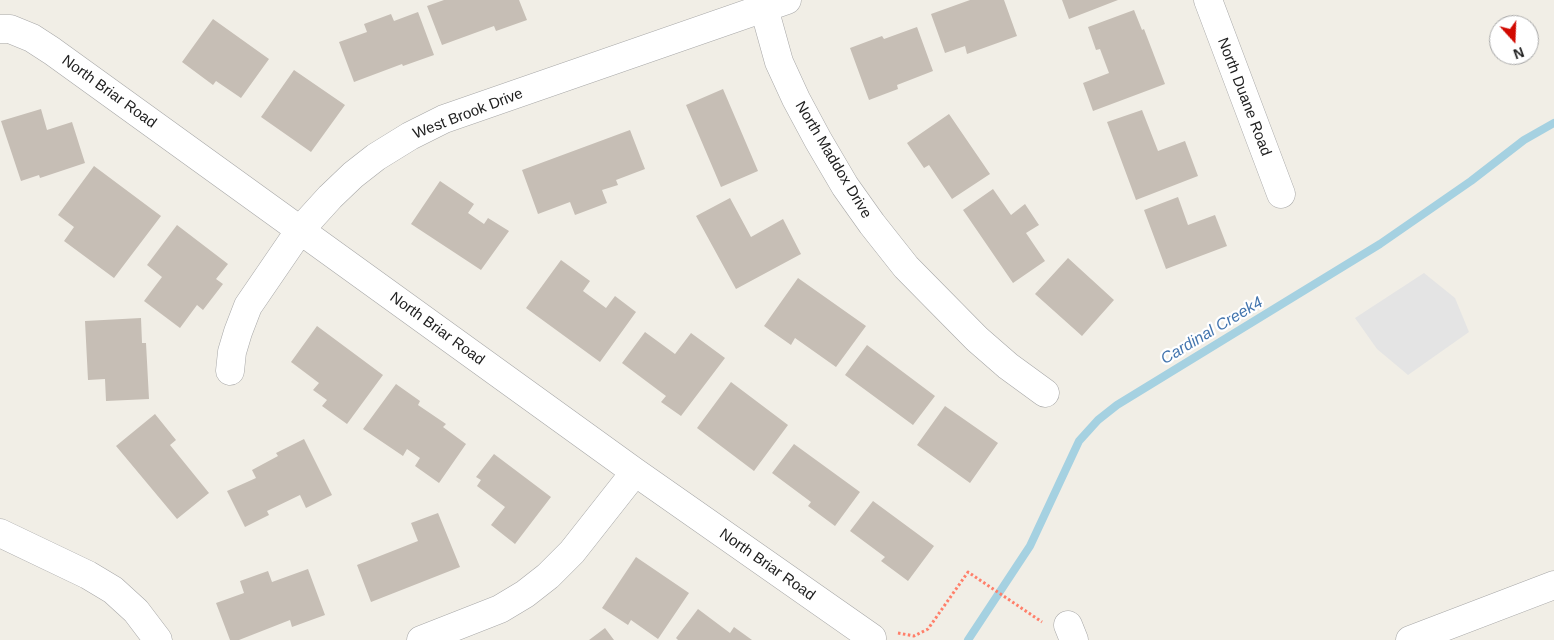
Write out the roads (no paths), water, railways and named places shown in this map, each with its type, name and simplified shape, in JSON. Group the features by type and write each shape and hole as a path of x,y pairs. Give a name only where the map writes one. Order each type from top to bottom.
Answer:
{"street":[{"name":"North Duane Road","path":"1208,0 1281,194"},
{"name":"West Brook Drive","path":"230,371 234,346 248,306 300,230 330,197 376,157 410,136 444,120 776,4"},
{"name":"North Maddox Drive","path":"776,4 779,62 796,99 845,186 906,267 977,339 1008,366 1045,393"},
{"name":"North Briar Road","path":"0,29 10,29 32,38 52,51 635,472 872,638"},
{"path":"421,640 500,609 525,594 548,576 572,552 635,472"},
{"path":"0,533 88,575 113,590 136,611 158,640"},
{"path":"1410,640 1554,585"}],"waterway":[{"name":"Cardinal Creek4","path":"968,640 1030,546 1079,441 1098,420 1117,405 1380,244 1471,181 1524,140 1554,123"}]}
